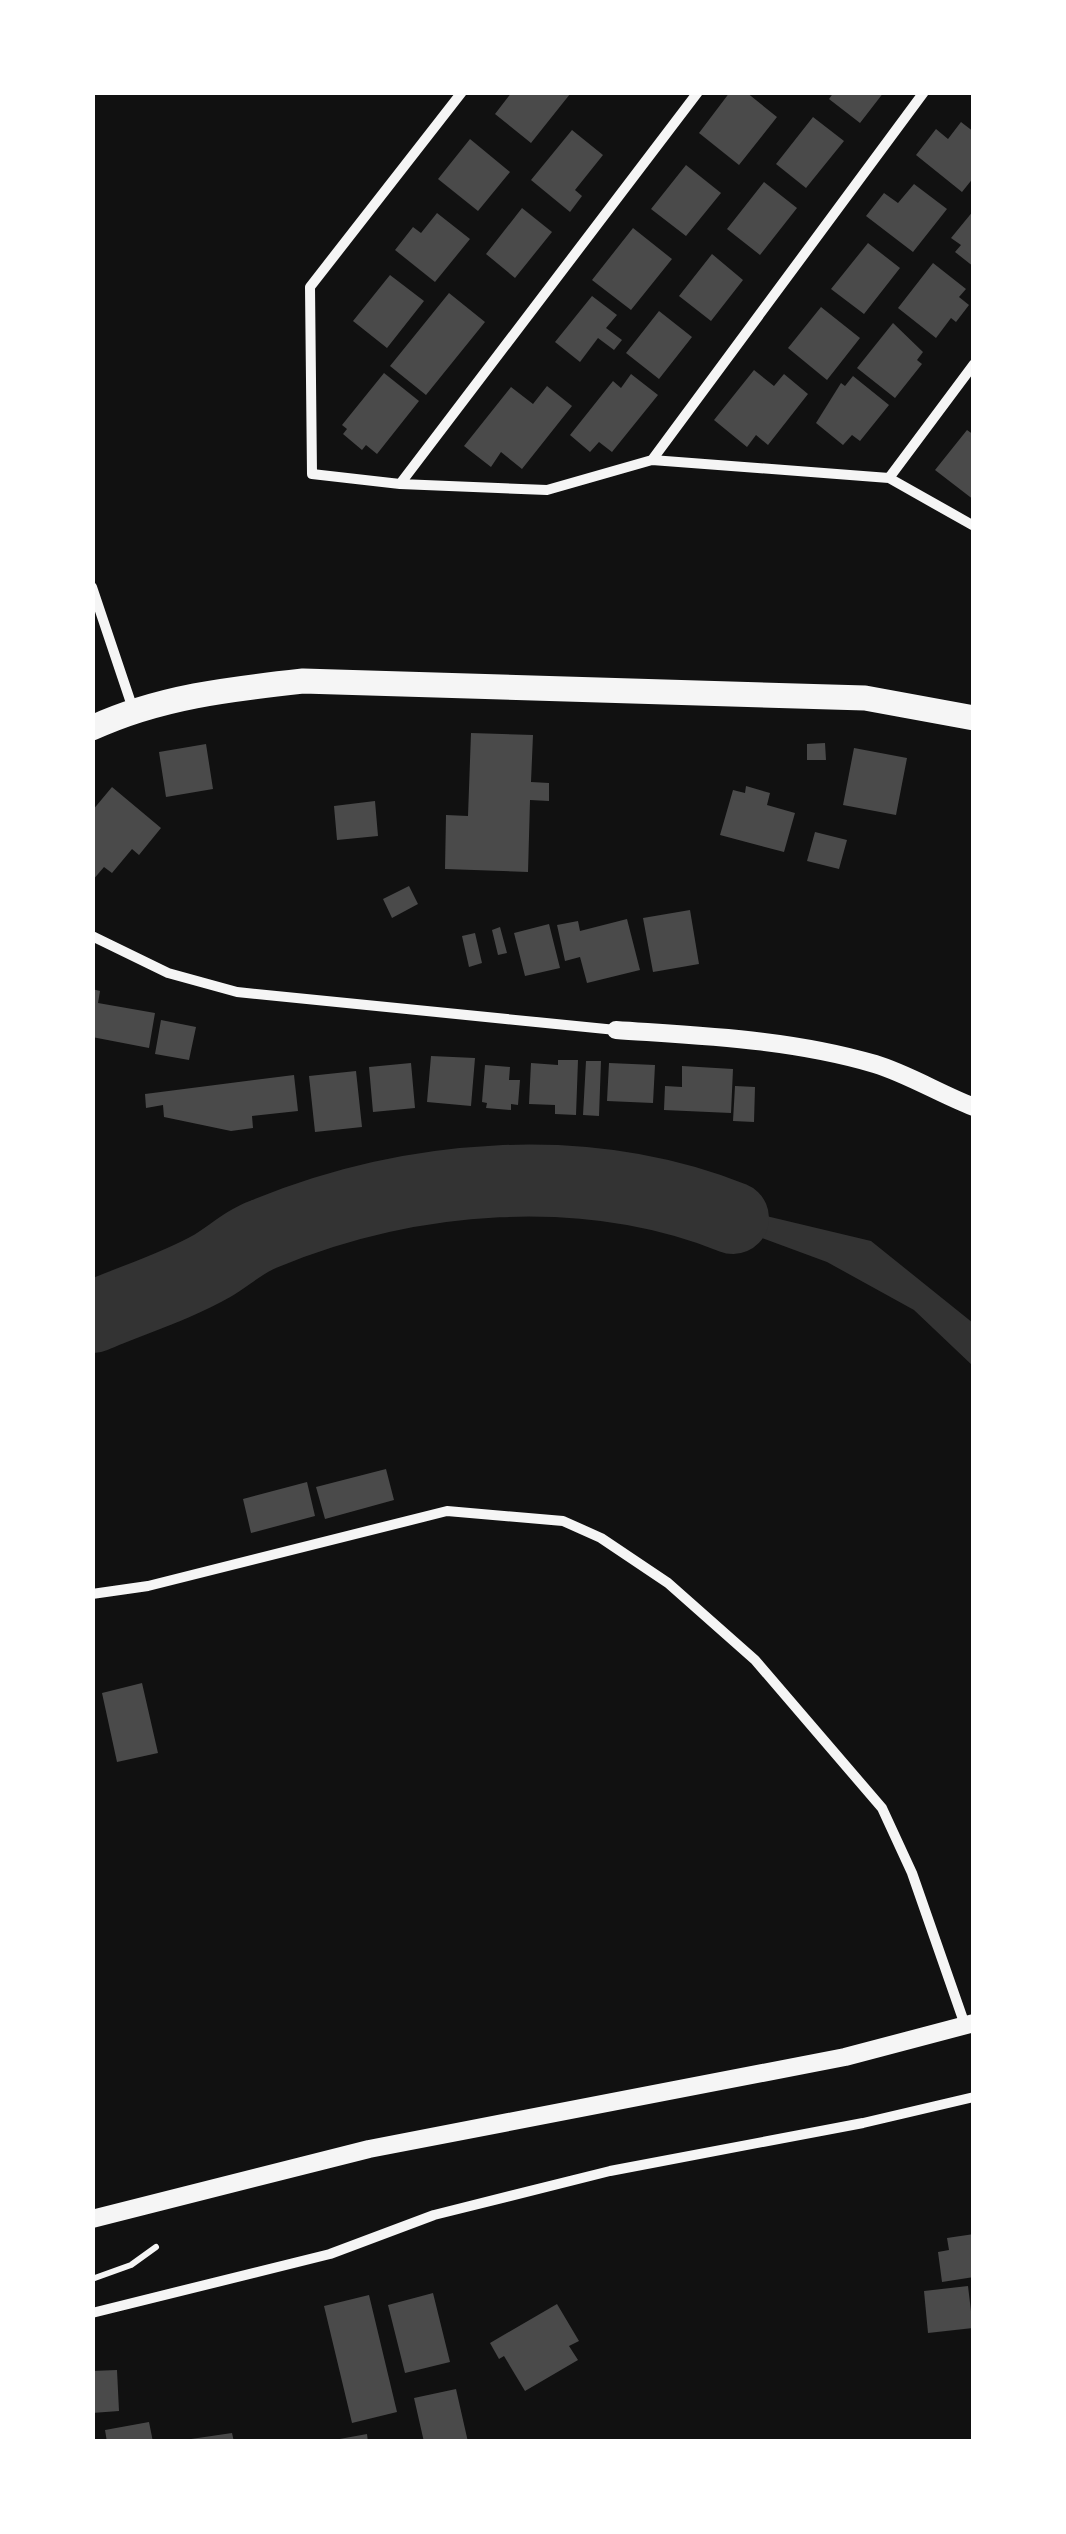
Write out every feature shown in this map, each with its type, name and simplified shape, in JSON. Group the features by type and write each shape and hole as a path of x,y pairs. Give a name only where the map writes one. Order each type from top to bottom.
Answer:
{"main road":[{"path":"92,728 133,709 218,690 303,680 865,698 974,718"}],"street":[{"path":"462,92 310,287 312,474 400,484 547,490 652,460 889,478 974,526"},
{"path":"400,484 698,92"},
{"path":"652,460 924,92"},
{"path":"889,478 974,364"},
{"path":"92,587 133,709"},
{"path":"92,936 168,973 237,992 616,1030 752,1039 813,1048 880,1065 974,1107"},
{"path":"92,1594 148,1586 447,1511 563,1521 602,1538 668,1583 756,1660 882,1808 912,1873 969,2024 844,2056 369,2149 92,2220"},
{"path":"92,2313 330,2254 434,2215 610,2171 863,2123 974,2097"}],"path":[{"path":"92,2279 131,2265 156,2247"}],"shaded area":[{"path":"585,1173 871,1241 973,1323 973,1366 914,1310 827,1262"}],"building":[{"path":"512,92 570,94 531,143 495,114"},
{"path":"730,92 746,92 777,117 739,165 699,133"},
{"path":"834,92 884,92 860,123 829,99"},
{"path":"813,117 844,141 806,188 776,164"},
{"path":"961,122 974,132 974,177 962,192 916,155 936,129 948,139"},
{"path":"572,130 603,155 575,190 582,196 570,212 531,180"},
{"path":"470,139 510,172 478,211 438,179"},
{"path":"686,165 721,193 686,236 651,209"},
{"path":"764,182 797,208 760,255 727,229"},
{"path":"914,184 947,209 913,252 866,216 884,193 898,203"},
{"path":"522,208 552,232 515,278 486,254"},
{"path":"974,210 974,267 955,252 961,245 951,238"},
{"path":"437,213 470,239 435,282 395,250 413,227 421,233"},
{"path":"633,228 672,259 631,310 592,280"},
{"path":"868,243 900,268 864,314 831,289"},
{"path":"712,254 743,280 711,321 679,296"},
{"path":"933,263 966,289 959,297 969,305 956,322 951,318 936,338 898,308"},
{"path":"390,275 424,301 387,348 353,321"},
{"path":"449,293 485,322 426,395 390,366"},
{"path":"592,296 617,315 606,328 622,340 614,350 598,338 580,362 555,342"},
{"path":"821,307 860,338 827,380 788,348"},
{"path":"659,311 692,337 659,379 626,353"},
{"path":"893,323 923,352 917,360 922,364 895,398 857,368"},
{"path":"754,370 774,386 784,374 808,394 768,445 756,435 747,447 714,420"},
{"path":"384,373 419,401 377,454 366,445 362,450 343,434 347,429 342,425"},
{"path":"631,374 658,395 612,452 599,442 590,452 570,435 613,381 621,388"},
{"path":"853,376 889,405 860,441 852,435 843,445 816,423 841,383 845,386"},
{"path":"547,386 572,406 522,469 501,452 491,467 464,446 511,387 533,404"},
{"path":"967,430 974,435 974,500 935,470"},
{"path":"471,733 533,735 531,782 549,783 549,801 530,800 528,872 445,869 446,815 468,816"},
{"path":"825,743 826,760 807,760 807,744"},
{"path":"206,744 213,789 166,797 159,752"},
{"path":"854,748 907,758 896,815 843,805"},
{"path":"746,786 770,793 767,805 795,813 784,852 720,835 733,790 745,793"},
{"path":"112,787 161,828 139,855 132,849 112,873 104,867 92,881 92,811"},
{"path":"375,801 378,836 337,840 334,806"},
{"path":"815,832 847,840 839,869 807,861"},
{"path":"409,886 418,904 392,918 383,899"},
{"path":"690,910 699,964 653,972 643,918"},
{"path":"627,919 640,970 587,983 580,957 565,961 557,925 578,921 580,931"},
{"path":"549,924 560,968 525,976 514,933"},
{"path":"500,927 507,953 498,955 492,930"},
{"path":"475,933 482,963 469,967 462,936"},
{"path":"92,989 100,991 98,1003 155,1013 149,1048 92,1037"},
{"path":"161,1020 196,1027 189,1060 155,1054"},
{"path":"431,1056 475,1058 471,1106 427,1102"},
{"path":"558,1060 578,1060 576,1115 555,1114 555,1105 529,1104 531,1063 558,1065"},
{"path":"586,1061 601,1061 599,1116 583,1115"},
{"path":"411,1063 415,1108 373,1112 369,1067"},
{"path":"609,1063 655,1065 653,1103 607,1101"},
{"path":"485,1065 510,1067 509,1080 520,1080 518,1105 511,1104 511,1110 486,1108 487,1103 482,1102"},
{"path":"682,1066 733,1069 731,1113 664,1110 665,1086 682,1087"},
{"path":"356,1071 362,1127 315,1132 309,1076"},
{"path":"294,1075 298,1111 252,1116 253,1128 231,1131 164,1117 163,1105 146,1108 145,1094"},
{"path":"735,1086 755,1087 754,1122 733,1121"},
{"path":"386,1469 394,1500 325,1519 316,1487"},
{"path":"307,1482 315,1516 251,1533 243,1499"},
{"path":"142,1683 158,1753 117,1762 102,1693"},
{"path":"974,2234 974,2277 942,2282 938,2252 949,2250 947,2238"},
{"path":"968,2286 973,2328 928,2333 924,2291"},
{"path":"433,2293 450,2362 405,2373 388,2305"},
{"path":"369,2295 397,2412 352,2423 324,2306"},
{"path":"557,2304 579,2341 569,2346 578,2360 525,2391 504,2356 499,2359 490,2343"},
{"path":"117,2370 119,2411 92,2413 92,2371"},
{"path":"456,2389 468,2442 424,2442 414,2398"},
{"path":"149,2422 153,2442 107,2442 105,2430"},
{"path":"232,2433 234,2442 191,2442 191,2439"},
{"path":"367,2434 368,2442 334,2442 334,2440"}],"waterway":[{"path":"93,1317 198,1274 264,1234 378,1198 437,1187 497,1181 558,1181 618,1187 676,1199 733,1218"}]}
